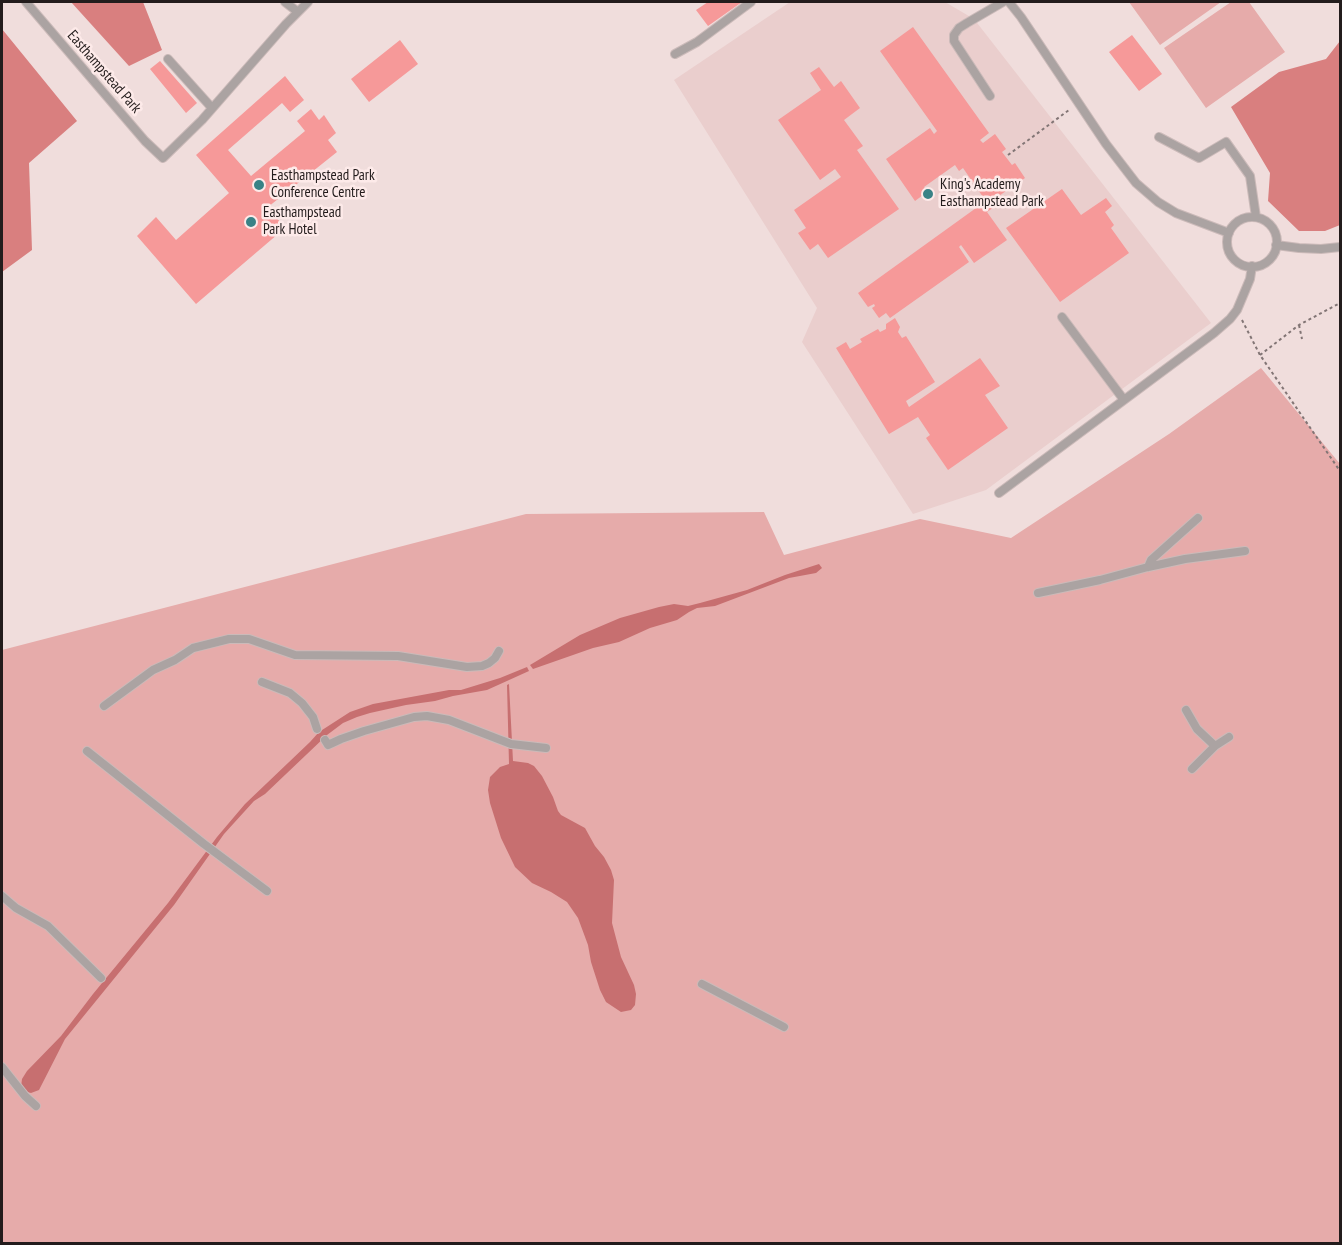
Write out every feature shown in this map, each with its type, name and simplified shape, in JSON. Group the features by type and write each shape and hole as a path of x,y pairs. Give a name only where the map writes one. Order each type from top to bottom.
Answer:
{"lane":[{"name":"Easthampstead Park","path":"26,2 162,158 212,108"},
{"path":"285,2 298,12"},
{"path":"168,59 212,108 308,2"},
{"path":"675,54 697,42 752,2"},
{"path":"990,96 954,41 954,35 959,28 1003,2"},
{"path":"1010,2 1022,16 1106,144 1136,183 1158,202 1176,213 1229,233"},
{"path":"1159,137 1199,158 1226,142 1250,176 1256,217"},
{"path":"1248,217 1264,220 1276,234 1273,254 1261,265 1243,265 1230,253 1227,240 1229,233 1233,225 1248,217"},
{"path":"1276,245 1321,249 1341,247"},
{"path":"999,493 1230,319 1237,310 1250,279 1252,266"},
{"path":"1062,317 1124,400"},
{"path":"1148,567 1151,560 1198,519"},
{"path":"1038,593 1185,559 1245,551"},
{"path":"104,706 153,670 175,660 193,648 229,639 249,639 295,655 398,656 467,667 489,663 499,651"},
{"path":"262,682 290,693 302,703 313,717 317,729"},
{"path":"1186,710 1197,729 1215,746"},
{"path":"325,740 328,745 364,731 414,717 427,716 449,720 510,744 546,748"},
{"path":"1192,769 1215,746 1229,737"},
{"path":"87,751 267,891"},
{"path":"2,896 16,908 48,926 101,978"},
{"path":"702,984 784,1027"},
{"path":"2,1067 36,1106"}],"path":[{"path":"1008,154 1079,104"},
{"path":"1260,355 1299,325 1341,303"},
{"path":"1237,310 1260,355 1341,471"},
{"path":"1299,325 1302,339"}],"shaded area":[{"path":"71,2 143,2 162,50 129,66"},
{"name":"King's Academy Easthampstead Park","path":"790,2 945,2 974,19 1211,323 986,490 913,514 802,342 817,308 674,80"},
{"path":"1129,2 1221,2 1160,45"},
{"path":"1231,2 1249,2 1285,52 1206,108 1164,48"},
{"path":"2,29 77,121 29,163 32,250 2,272"},
{"path":"1340,41 1340,225 1325,231 1299,231 1268,201 1270,173 1231,107 1279,72 1326,59"},
{"path":"1261,368 1340,464 1340,1243 2,1244 2,650 526,514 764,512 784,555 920,519 1011,538 1169,434"},
{"path":"819,564 822,568 816,573 789,578 715,606 697,608 677,620 650,628 619,642 593,648 533,669 530,665 580,635 620,618 674,604 688,606 700,603 747,590"},
{"path":"527,667 529,671 487,690 370,713 343,723 327,735 265,794 254,801 224,834 174,905 65,1039 39,1090 31,1093 21,1087 22,1079 27,1071 61,1036 168,903 217,837 245,804 319,732 350,712 373,704 449,690 461,690"},
{"path":"509,684 513,761 534,766 542,776 558,811 585,828 611,870 614,880 612,923 621,957 636,994 635,1005 631,1010 621,1012 606,1002 600,990 578,918 567,902 532,883 515,867 501,838 488,790 490,777 500,767 509,764 507,685"}],"building":[{"path":"708,2 742,2 708,26 696,10"},
{"path":"913,27 989,133 980,140 983,143 995,134 1006,149 1002,152 1012,165 1015,163 1025,178 993,200 997,205 987,212 1007,240 974,263 961,245 959,247 969,262 890,318 886,313 879,318 872,308 874,304 868,307 858,293 985,200 963,168 959,171 955,165 924,187 927,192 915,201 886,159 930,128 934,134 937,131 880,51"},
{"path":"1132,35 1162,74 1139,91 1109,52"},
{"path":"400,40 418,64 369,102 351,79"},
{"path":"160,61 197,103 186,113 150,69"},
{"path":"819,67 834,87 841,81 860,108 844,120 863,146 857,150 899,209 828,258 818,244 810,250 798,233 806,228 794,210 841,177 835,169 820,180 778,120 821,90 810,73"},
{"name":"Easthampstead Park Conference Centre","path":"285,76 304,100 290,112 282,103 228,150 251,176 305,131 297,121 311,109 319,120 324,115 336,133 328,140 337,152 268,207 285,228 196,304 137,236 156,217 176,240 229,193 196,155"},
{"path":"1062,189 1081,215 1106,198 1112,206 1105,212 1114,225 1111,228 1129,253 1060,302 1006,228"},
{"path":"895,318 900,327 898,332 902,338 906,336 935,382 906,401 909,407 980,358 1000,386 985,395 1008,428 948,470 926,438 930,435 918,417 889,434 836,348 846,342 850,349 862,342 860,339 878,329 880,332 886,329 886,324"}],"place":[{"name":"Easthampstead Park Conference Centre","path":"259,185"},
{"name":"King's Academy Easthampstead Park","path":"928,194"},
{"name":"Easthampstead Park Hotel","path":"251,222"}]}
